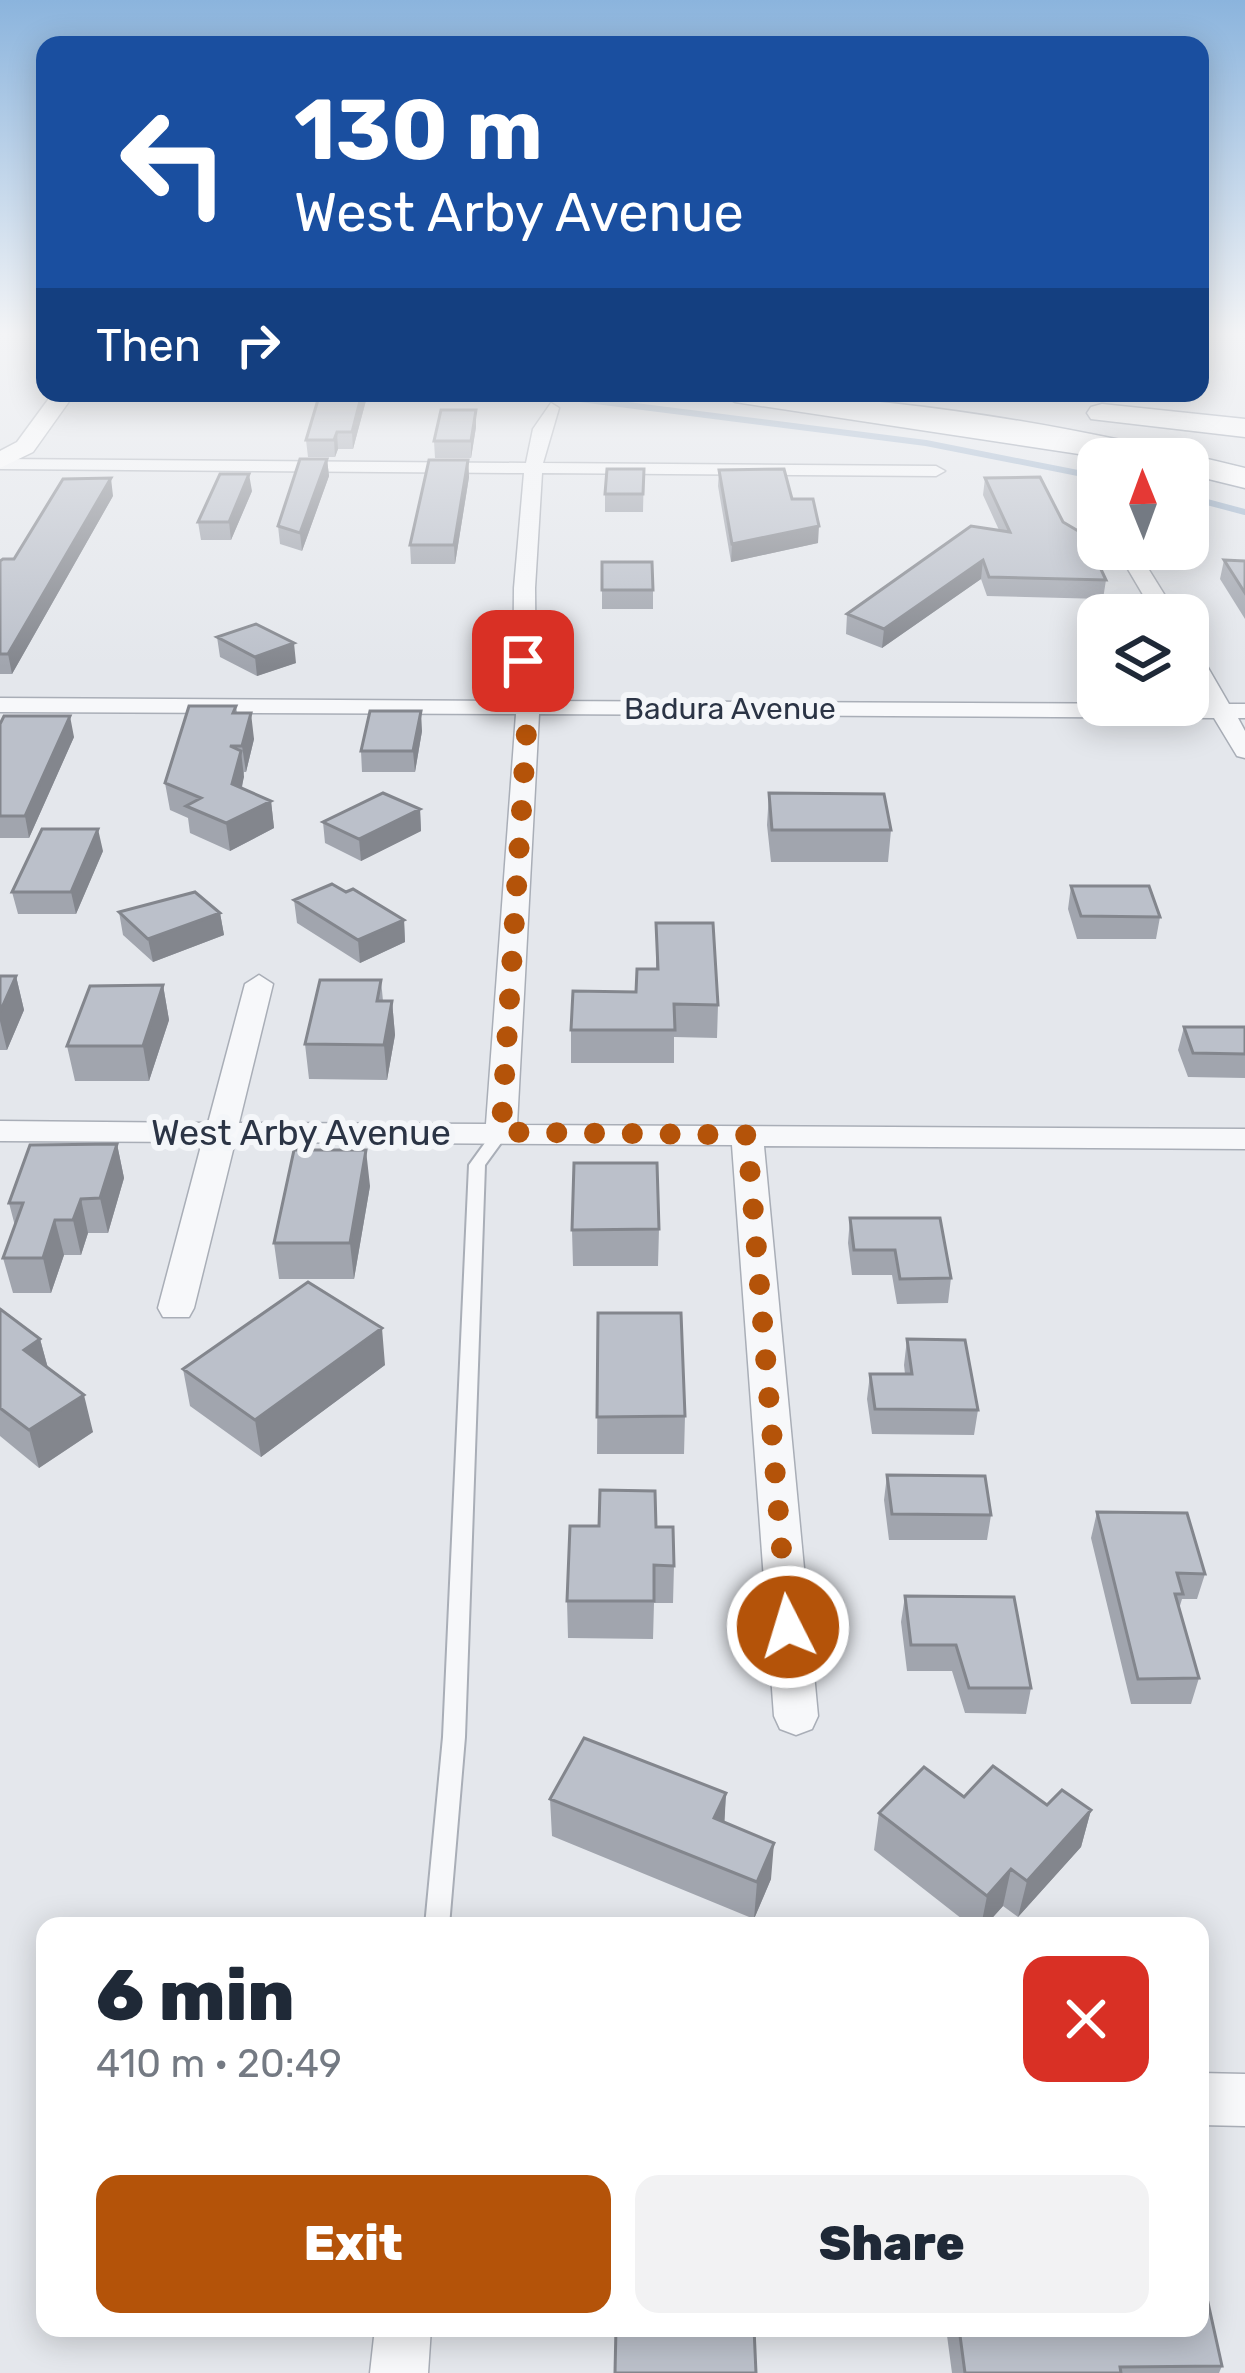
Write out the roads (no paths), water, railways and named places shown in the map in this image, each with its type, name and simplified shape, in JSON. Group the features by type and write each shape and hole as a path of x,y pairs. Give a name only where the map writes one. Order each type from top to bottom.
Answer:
{"highway":[{"path":"1209,469 1245,478"}],"main road":[{"path":"0,462 28,446"}],"street":[{"path":"501,1132 528,708 521,693 538,446"},
{"path":"0,462 936,471"},
{"path":"1209,679 1234,711 1245,751"},
{"name":"Badura Avenue","path":"0,705 1234,711"},
{"path":"176,1308 259,984"},
{"name":"West Arby Avenue","path":"0,1131 1245,1139"},
{"path":"747,1135 796,1716"},
{"path":"1209,2099 1245,2100"},
{"path":"399,2373 402,2337"}],"lane":[{"path":"437,1917 454,1737 477,1165 501,1132"}],"waterway":[{"path":"940,446 1077,473"},
{"path":"1209,503 1245,512"}]}
